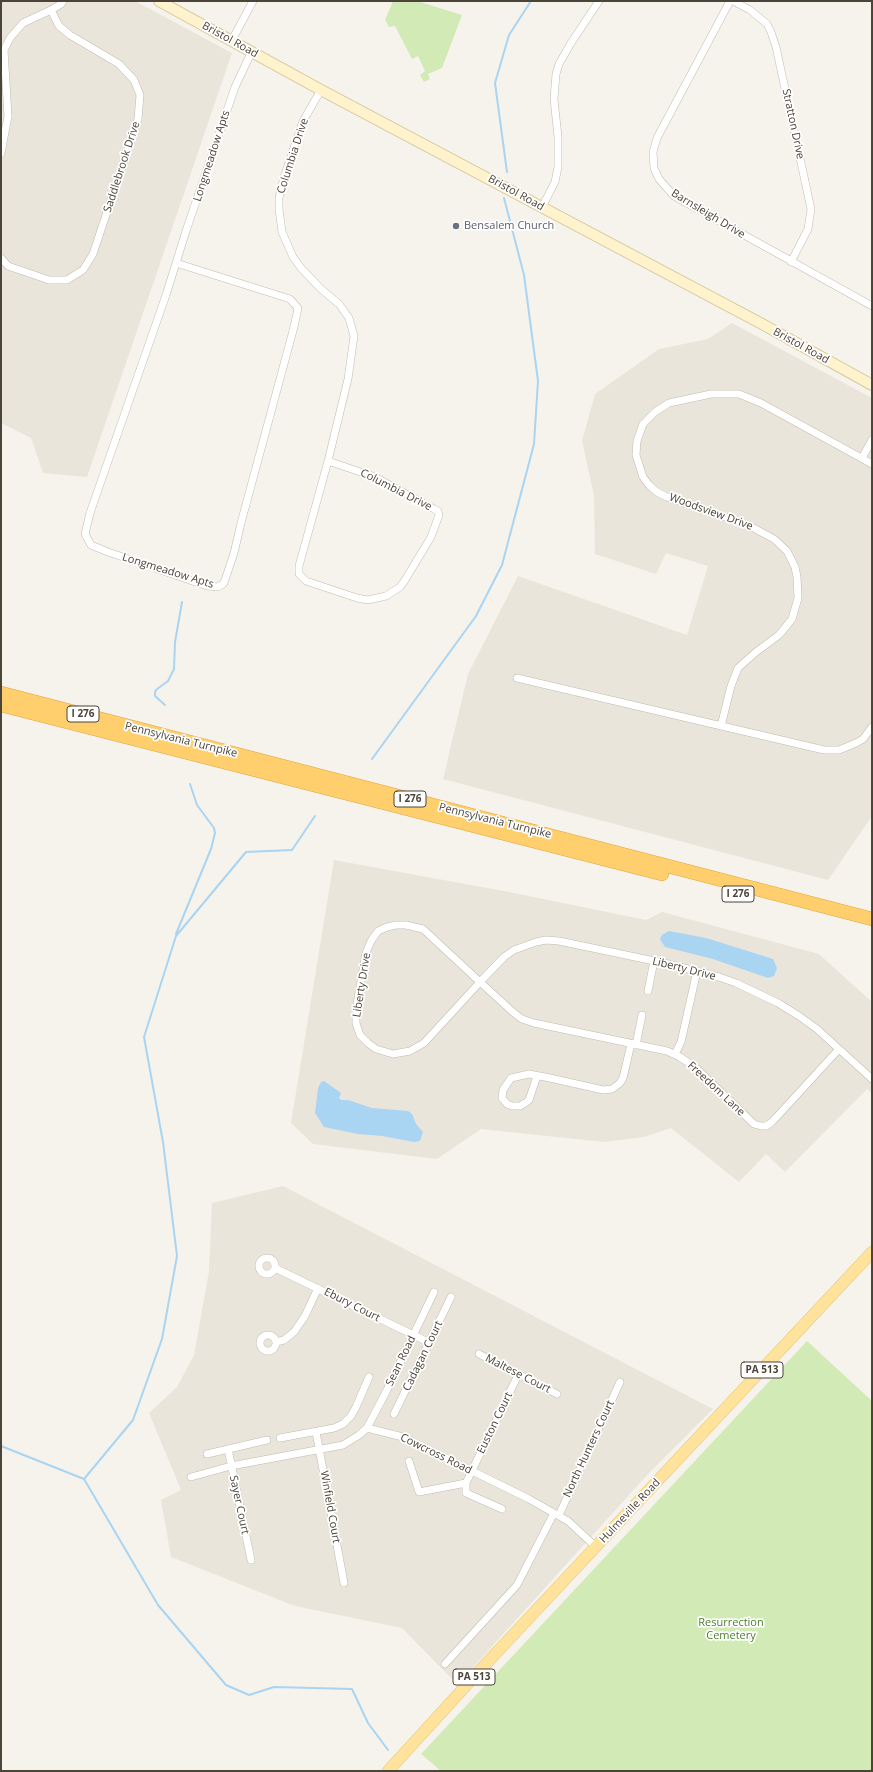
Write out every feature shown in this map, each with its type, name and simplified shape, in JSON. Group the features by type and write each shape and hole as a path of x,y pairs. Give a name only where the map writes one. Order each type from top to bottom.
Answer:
{"highway":[{"name":"Pennsylvania Turnpike","path":"1,694 872,919"},
{"name":"Pennsylvania Turnpike","path":"1,705 872,928"}],"main road":[{"name":"Bristol Road","path":"159,1 322,90 507,187 764,325 872,385"},
{"name":"Hulmeville Road","path":"388,1771 482,1668 872,1252"}],"street":[{"path":"1,153 8,116 4,50 10,38 23,23 51,10 63,1"},
{"path":"232,40 253,1"},
{"path":"542,207 555,182 558,167 558,137 554,100 556,74 559,64 571,43 599,1"},
{"name":"Barnsleigh Drive","path":"730,1 660,130 653,152 654,168 659,179 674,196 872,306"},
{"name":"Stratton Drive","path":"733,1 750,10 766,24 771,32 776,47 811,209 808,229 791,262"},
{"name":"Saddlebrook Drive","path":"1,258 8,266 49,280 67,280 83,270 93,254 138,119 140,94 134,80 119,64 70,35 59,26 51,10"},
{"name":"Longmeadow Apts","path":"176,263 290,299 298,308 234,553 224,583 218,587 207,586 108,552 91,545 85,534 90,513 235,87 252,51"},
{"name":"Columbia Drive","path":"322,90 303,121 284,177 279,198 279,209 282,232 293,257 301,268 321,289 339,304 349,318 353,331 354,346 350,372 328,461 299,566 299,574 306,581 357,598 368,600 386,596 400,587 405,580 431,537 439,515 438,511 375,477 328,461"},
{"name":"Woodsview Drive","path":"721,726 731,686 738,668 779,635 792,619 796,610 799,589 795,567 787,551 781,545 757,529 692,507 657,492 643,477 638,465 636,447 639,432 648,418 669,403 711,394 733,393 761,403 871,462"},
{"path":"862,458 872,440"},
{"path":"517,678 831,750 839,750 856,743 863,739 872,727"},
{"name":"Liberty Drive","path":"480,982 423,929 406,925 387,927 378,931 371,941 366,953 356,1010 356,1023 360,1035 376,1049 393,1054 410,1051 424,1043 504,957 514,950 546,940 559,941 697,971 736,983 778,1002 817,1029 872,1079"},
{"path":"648,991 654,961"},
{"path":"675,1054 681,1042 697,971"},
{"name":"Freedom Lane","path":"480,982 522,1019 534,1023 667,1051 675,1054 695,1067 754,1124 766,1126 772,1122 839,1049"},
{"path":"537,1076 529,1100 526,1103 520,1106 512,1106 507,1104 502,1098 503,1090 511,1078 523,1075 537,1076 603,1090 612,1089 620,1083 623,1078 642,1015"},
{"name":"Ebury Court","path":"275,1268 430,1343"},
{"path":"276,1342 284,1340 294,1332 305,1316 318,1288"},
{"name":"Sean Road","path":"367,1428 434,1292"},
{"name":"Cadagan Court","path":"394,1414 430,1343 451,1297"},
{"name":"Maltese Court","path":"479,1354 557,1394"},
{"name":"Euston Court","path":"471,1471 518,1375"},
{"path":"280,1438 316,1432 344,1424 351,1416 369,1377"},
{"name":"North Hunters Court","path":"445,1664 517,1585 556,1514 620,1382"},
{"path":"191,1477 231,1466 343,1445 367,1428"},
{"name":"Cowcross Road","path":"367,1428 403,1438 556,1514 580,1532 596,1547"},
{"name":"Winfield Court","path":"316,1432 344,1583"},
{"path":"207,1454 268,1440"},
{"name":"Sayer Court","path":"228,1449 251,1560"},
{"path":"409,1461 419,1492 466,1483"},
{"path":"471,1471 466,1483 466,1493 502,1509"}],"shaded area":[{"path":"1,1 135,1 232,53 87,477 43,473 31,438 1,423"},
{"path":"732,323 872,398 872,816 828,880 443,779 468,674 518,576 687,635 708,566 666,553 656,574 595,554 594,496 582,441 595,394 659,349 708,339"},
{"path":"334,860 509,892 646,920 662,912 819,954 872,1002 872,1093 867,1089 785,1172 766,1154 739,1182 671,1128 644,1137 604,1142 481,1129 437,1159 313,1144 291,1123"},
{"path":"283,1186 713,1409 647,1475 458,1684 402,1628 295,1606 171,1557 161,1500 181,1490 149,1413 177,1387 194,1355 209,1271 212,1203"}],"green space":[{"path":"393,1 417,1 462,15 442,68 428,74 430,79 424,82 420,75 425,71 418,56 412,59 395,26 389,27 385,20"},
{"name":"Resurrection Cemetery","path":"807,1341 872,1401 872,1771 441,1771 421,1754"}],"water":[{"path":"669,931 706,938 773,959 777,968 774,976 768,978 713,959 665,947 660,939 662,935"},
{"path":"324,1081 341,1093 339,1098 341,1100 348,1100 372,1108 408,1111 412,1114 416,1124 423,1132 420,1141 414,1142 382,1136 358,1134 324,1127 315,1113 318,1088 321,1082"}],"waterway":[{"path":"507,172 495,83 509,35 531,1"},
{"path":"372,759 476,616 502,565 534,444 538,381 524,275 504,198"},
{"path":"165,705 155,696 155,692 168,681 174,669 175,642 182,602"},
{"path":"176,934 211,849 215,833 214,828 197,805 190,784"},
{"path":"84,1479 133,1420 162,1339 177,1256 163,1142 144,1037 176,936 246,852 292,850 315,816"},
{"path":"1,1446 84,1479 158,1605 226,1685 249,1695 274,1687 352,1689 368,1723 388,1750"}],"place":[{"name":"Bensalem Church","path":"456,226"}]}
